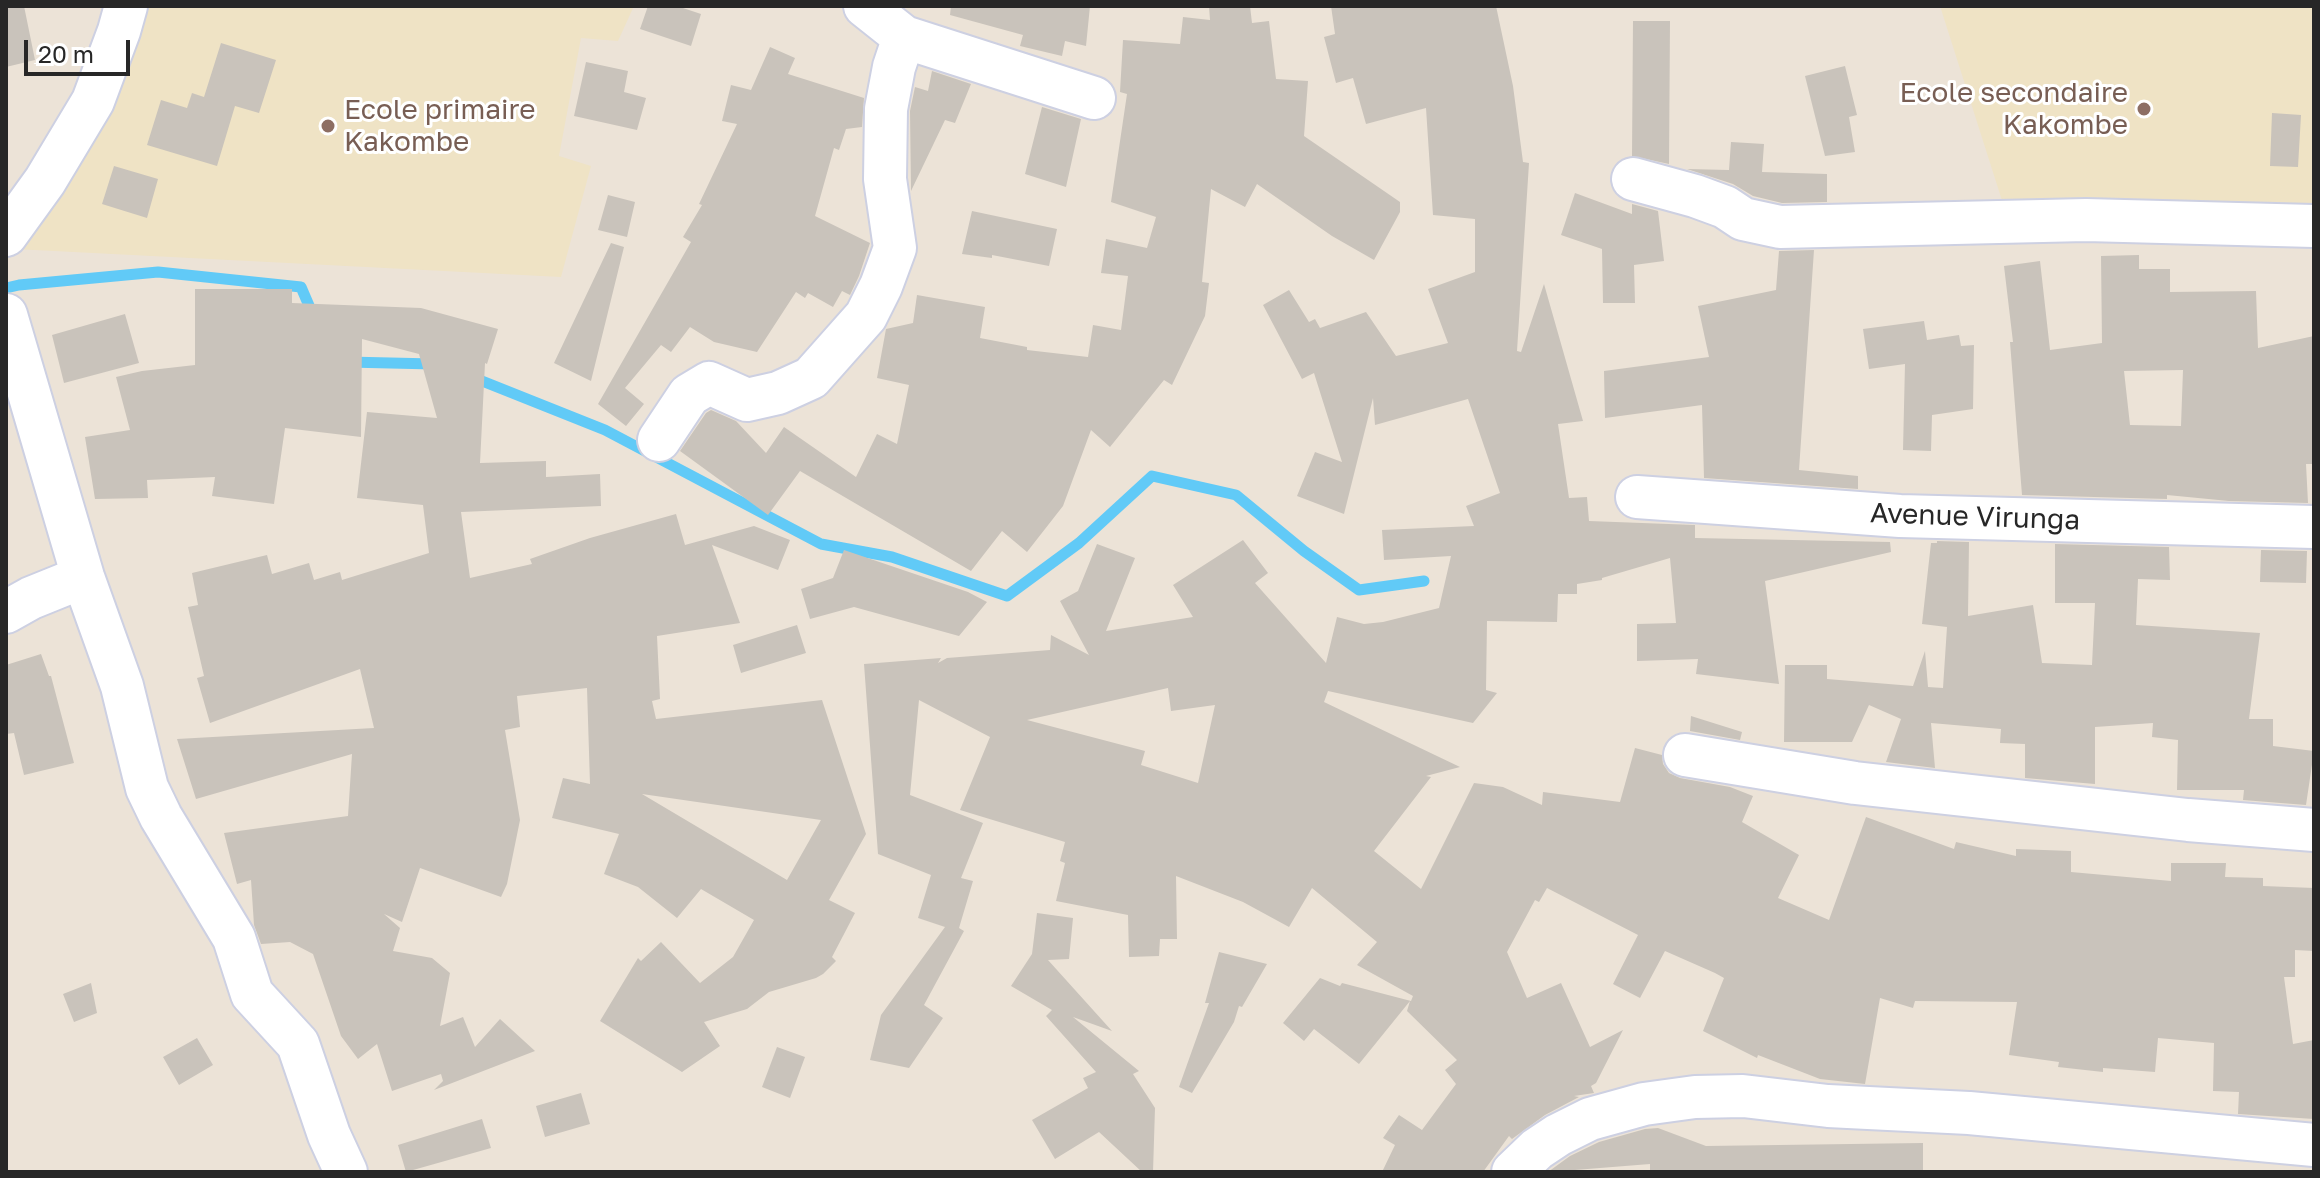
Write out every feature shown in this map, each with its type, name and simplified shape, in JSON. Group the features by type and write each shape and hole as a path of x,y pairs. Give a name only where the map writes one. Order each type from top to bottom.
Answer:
{"street":[{"path":"6,235 45,181 93,101 126,6"},
{"path":"865,6 904,37 1094,98"},
{"path":"659,440 689,395 709,383 747,400 778,393 811,378 866,316 895,248 885,179 886,109 894,67 904,37"},
{"path":"1633,179 1725,207 1743,219 1780,227 2086,220 2314,226"},
{"path":"6,315 83,577 122,686 147,788 161,817 234,938 252,994 298,1044 329,1135 346,1172"},
{"name":"Avenue Virunga","path":"1637,497 1900,516 2314,527"},
{"path":"6,612 31,598 83,577"},
{"path":"1685,755 1855,783 2188,820 2314,830"},
{"path":"1513,1172 1537,1149 1590,1119 1644,1104 1695,1097 1743,1096 1828,1106 1969,1113 2314,1145"}],"shaded area":[{"name":"Ecole primaire Kakombe","path":"134,6 634,6 618,41 581,38 559,156 591,166 561,277 15,249"},
{"name":"Ecole secondaire Kakombe","path":"1940,6 2314,6 2314,220 2006,213"}],"building":[{"path":"6,6 24,6 35,60 6,67"},
{"path":"648,6 677,6 701,14 691,46 640,29"},
{"path":"951,6 1090,6 1086,46 1065,41 1062,56 1020,46 1023,35 950,15"},
{"path":"1209,6 1250,6 1252,23 1269,21 1276,79 1308,81 1304,136 1400,202 1400,212 1374,260 1332,236 1257,184 1245,207 1211,189 1202,282 1209,283 1205,316 1172,385 1164,380 1110,447 1091,430 1063,506 1027,552 1002,531 971,571 800,471 768,515 680,451 711,410 736,421 766,453 784,427 856,477 877,434 897,444 909,385 877,378 886,329 913,323 917,295 985,307 980,338 1027,347 1027,350 1088,357 1093,325 1121,330 1128,276 1101,273 1106,239 1147,248 1156,217 1111,202 1127,94 1120,92 1123,40 1180,44 1183,17 1210,20"},
{"path":"1331,6 1496,6 1513,86 1523,162 1529,163 1517,351 1521,352 1544,284 1583,421 1558,424 1569,498 1587,497 1589,521 1695,525 1695,538 1890,542 1891,552 1765,581 1779,684 1696,674 1698,659 1637,661 1637,624 1676,623 1670,558 1602,580 1577,584 1577,594 1558,594 1557,622 1487,621 1486,690 1497,693 1473,723 1328,691 1324,702 1460,767 1426,776 1431,777 1374,851 1421,889 1474,783 1503,787 1542,805 1543,792 1620,802 1635,748 1662,755 1669,773 1680,778 1730,787 1753,796 1742,822 1799,855 1778,898 1829,920 1866,817 1954,849 1956,842 2016,856 2016,849 2071,851 2071,872 2171,881 2171,863 2226,863 2225,877 2263,878 2263,886 2314,888 2314,951 2295,950 2295,977 2284,977 2293,1044 2314,1040 2314,1119 2238,1114 2239,1092 2213,1091 2214,1043 2158,1038 2155,1072 2103,1068 2103,1072 2058,1067 2059,1062 2009,1055 2017,1002 1915,1001 1913,1008 1880,998 1865,1084 1820,1079 1758,1055 1757,1058 1703,1031 1724,978 1715,973 1665,951 1640,998 1613,984 1638,935 1547,888 1539,902 1535,900 1507,952 1527,998 1561,983 1590,1047 1623,1030 1596,1083 1591,1086 1594,1093 1574,1096 1579,1097 1545,1115 1512,1139 1509,1136 1483,1172 1382,1172 1395,1145 1383,1138 1399,1115 1422,1130 1456,1084 1445,1070 1457,1060 1407,1011 1410,1001 1359,1064 1314,1029 1304,1041 1283,1023 1320,978 1340,986 1342,983 1411,1001 1413,996 1357,965 1377,942 1312,888 1289,927 1243,902 1176,876 1177,939 1160,939 1159,956 1129,957 1128,915 1056,901 1065,863 1060,861 1065,842 960,810 990,737 919,700 910,795 983,823 961,878 973,881 959,928 964,931 924,1005 943,1018 909,1068 870,1060 881,1015 945,927 918,918 931,875 878,854 864,664 941,658 938,663 947,658 1050,650 1051,635 1089,655 1060,601 1078,591 1097,544 1135,558 1106,631 1193,617 1173,585 1243,540 1268,573 1255,583 1326,663 1337,617 1364,624 1439,608 1451,556 1384,560 1382,530 1474,526 1466,506 1500,493 1468,399 1375,425 1373,398 1344,514 1297,496 1315,452 1342,462 1314,373 1302,379 1263,305 1289,290 1309,322 1315,319 1320,328 1366,312 1396,356 1448,343 1428,289 1475,272 1475,219 1433,215 1426,108 1366,124 1353,78 1336,83 1324,37 1335,34","holes":["1168,688 1171,711 1215,705 1198,783 1141,765 1145,751 1027,720"]},
{"path":"1633,21 1670,21 1669,164 1632,156"},
{"path":"221,43 276,60 259,113 235,106 217,166 147,145 161,100 187,108 192,93 204,97"},
{"path":"770,47 795,58 788,74 864,98 862,127 846,129 839,150 834,148 815,216 870,243 859,276 850,295 842,291 833,307 808,293 805,298 796,292 757,352 714,342 690,327 671,352 661,345 625,388 644,404 626,426 598,404 691,242 683,237 702,205 699,204 737,124 722,121 731,85 751,90"},
{"path":"586,62 628,71 624,92 646,98 637,130 574,116"},
{"path":"1845,66 1857,115 1849,117 1855,152 1825,156 1805,76"},
{"path":"932,71 971,84 955,123 945,120 911,191 910,111 915,87 928,91"},
{"path":"1042,107 1081,119 1066,187 1025,174"},
{"path":"2272,113 2301,115 2298,167 2270,166"},
{"path":"1731,142 1764,144 1762,172 1827,174 1827,202 1782,203 1753,196 1733,184 1687,169 1729,170"},
{"path":"114,166 158,179 147,218 102,204"},
{"path":"1575,193 1632,214 1632,204 1658,211 1664,261 1634,265 1635,303 1603,303 1602,249 1561,235"},
{"path":"608,195 635,202 627,237 598,230"},
{"path":"972,211 1057,229 1049,266 992,255 992,258 962,254"},
{"path":"611,243 624,247 591,381 554,363"},
{"path":"1814,250 1799,470 1858,476 1858,489 1704,478 1702,405 1605,418 1604,371 1709,357 1698,306 1776,290 1779,251"},
{"path":"2139,255 2139,269 2170,269 2170,292 2256,291 2258,348 2314,336 2314,464 2306,464 2308,503 2229,501 2167,495 2167,499 2022,495 2010,342 2013,342 2004,266 2040,261 2050,350 2102,343 2101,256","holes":["2183,370 2181,426 2130,425 2124,371"]},
{"path":"195,289 292,289 292,303 421,308 498,329 485,363 480,463 546,461 546,477 600,474 601,506 461,512 470,578 532,564 530,559 590,538 676,514 685,545 754,526 790,540 778,570 712,545 740,623 657,636 660,699 652,701 656,719 822,700 866,834 829,900 855,913 832,957 836,961 816,978 769,992 747,1009 704,1022 720,1046 682,1072 600,1021 638,958 641,961 661,942 700,983 733,957 754,920 701,889 677,918 638,887 604,874 619,834 552,818 563,778 590,784 587,688 517,696 520,727 505,730 520,820 507,884 501,897 420,868 402,922 384,914 400,928 393,951 432,958 450,973 440,1026 463,1017 475,1047 500,1019 535,1051 434,1090 443,1081 441,1074 392,1091 377,1044 358,1059 341,1036 313,954 290,942 261,944 254,925 251,880 237,884 224,833 348,816 352,754 196,799 177,739 374,728 360,669 210,723 197,678 204,676 188,607 198,605 192,573 267,555 272,574 309,563 314,580 340,572 342,580 429,553 423,505 357,498 367,412 437,418 419,354 362,339 361,437 285,428 274,504 212,496 215,477 147,480 148,498 95,499 85,437 130,430 116,377 195,365","holes":["642,794 821,820 787,880"]},
{"path":"125,314 139,363 64,383 52,335"},
{"path":"1924,321 1927,340 1959,335 1961,346 1974,345 1973,409 1932,415 1931,451 1903,450 1905,364 1869,369 1863,329"},
{"path":"1969,542 1968,616 2033,605 2042,663 2092,665 2095,603 2055,603 2055,544 2169,547 2170,580 2138,579 2136,625 2260,633 2249,719 2273,719 2273,746 2314,751 2306,805 2243,800 2244,790 2177,790 2178,740 2152,737 2153,723 2095,727 2095,784 2025,778 2025,744 2000,743 2001,729 1931,723 1935,768 1886,762 1901,719 1869,705 1852,742 1784,742 1785,665 1827,665 1827,679 1913,686 1925,651 1928,687 1943,688 1947,627 1922,624 1931,543"},
{"path":"844,550 968,592 987,602 959,636 854,607 810,619 801,589 833,578"},
{"path":"2261,550 2307,551 2306,583 2260,582"},
{"path":"797,625 806,653 741,673 733,645"},
{"path":"41,654 51,676 74,763 24,775 14,733 6,734 6,665"},
{"path":"1691,716 1742,732 1740,740 1690,731"},
{"path":"1037,913 1073,918 1069,959 1048,960 1112,1031 1073,1017 1139,1071 1133,1074 1155,1108 1153,1172 1142,1172 1099,1132 1055,1159 1032,1120 1088,1088 1083,1078 1096,1072 1046,1016 1052,1010 1011,986 1032,954"},
{"path":"1219,952 1267,964 1242,1007 1239,1006 1234,1022 1192,1093 1179,1087 1209,1003 1205,1003"},
{"path":"91,983 97,1013 74,1022 63,994"},
{"path":"197,1038 213,1065 179,1085 163,1057"},
{"path":"777,1047 805,1057 790,1098 762,1087"},
{"path":"581,1093 590,1124 545,1137 536,1106"},
{"path":"482,1119 491,1148 406,1172 398,1145"},
{"path":"1658,1128 1706,1146 1923,1143 1923,1172 1650,1172 1650,1164 1548,1172 1570,1156 1599,1142"}],"waterway":[{"path":"6,288 158,272 301,287 313,315"},
{"path":"347,362 434,364"},
{"path":"472,377 605,430 821,544 892,557 1007,596 1079,543 1152,476 1236,495 1304,551 1359,590 1424,581"}],"place":[{"name":"Ecole secondaire Kakombe","path":"2144,109"},
{"name":"Ecole primaire Kakombe","path":"328,126"}]}
